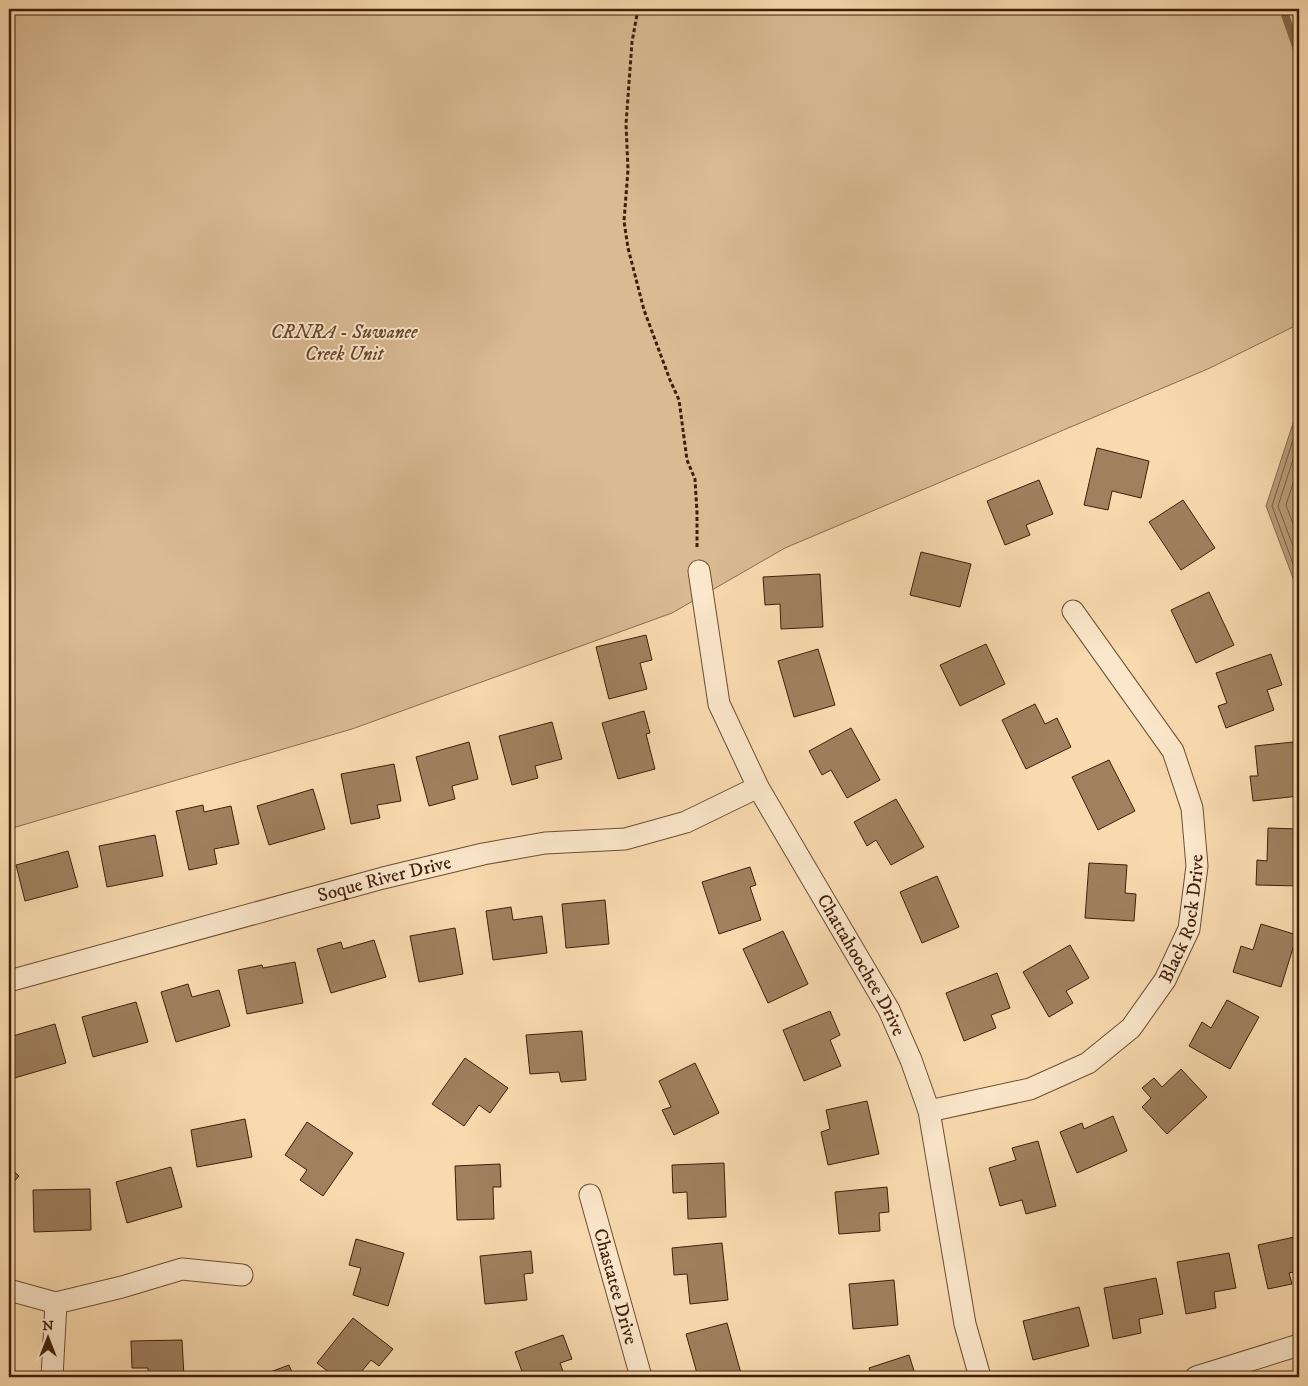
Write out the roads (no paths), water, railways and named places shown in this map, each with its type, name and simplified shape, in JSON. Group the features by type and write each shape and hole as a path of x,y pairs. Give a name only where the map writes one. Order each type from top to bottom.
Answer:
{"street":[{"name":"Chattahoochee Drive","path":"699,571 719,704 758,787 889,1010 911,1060 929,1111 965,1324 980,1377"},
{"name":"Black Rock Drive","path":"929,1111 1030,1089 1088,1062 1131,1028 1165,980 1189,929 1197,866 1192,808 1173,751 1073,611"},
{"name":"Soque River Drive","path":"9,981 384,878 483,854 545,843 625,839 686,822 758,787"},
{"name":"Chastatee Drive","path":"590,1194 641,1377"},
{"path":"9,1290 56,1303 122,1287 182,1269 242,1275"},
{"path":"52,1377 56,1303"},
{"path":"1196,1377 1299,1347"}],"water":[{"path":"1299,405 1299,594 1266,506"}],"waterway":[{"path":"1283,9 1299,55"}],"park label":[{"name":"CRNRA - Suwanee Creek Unit","path":"344,343"}]}
